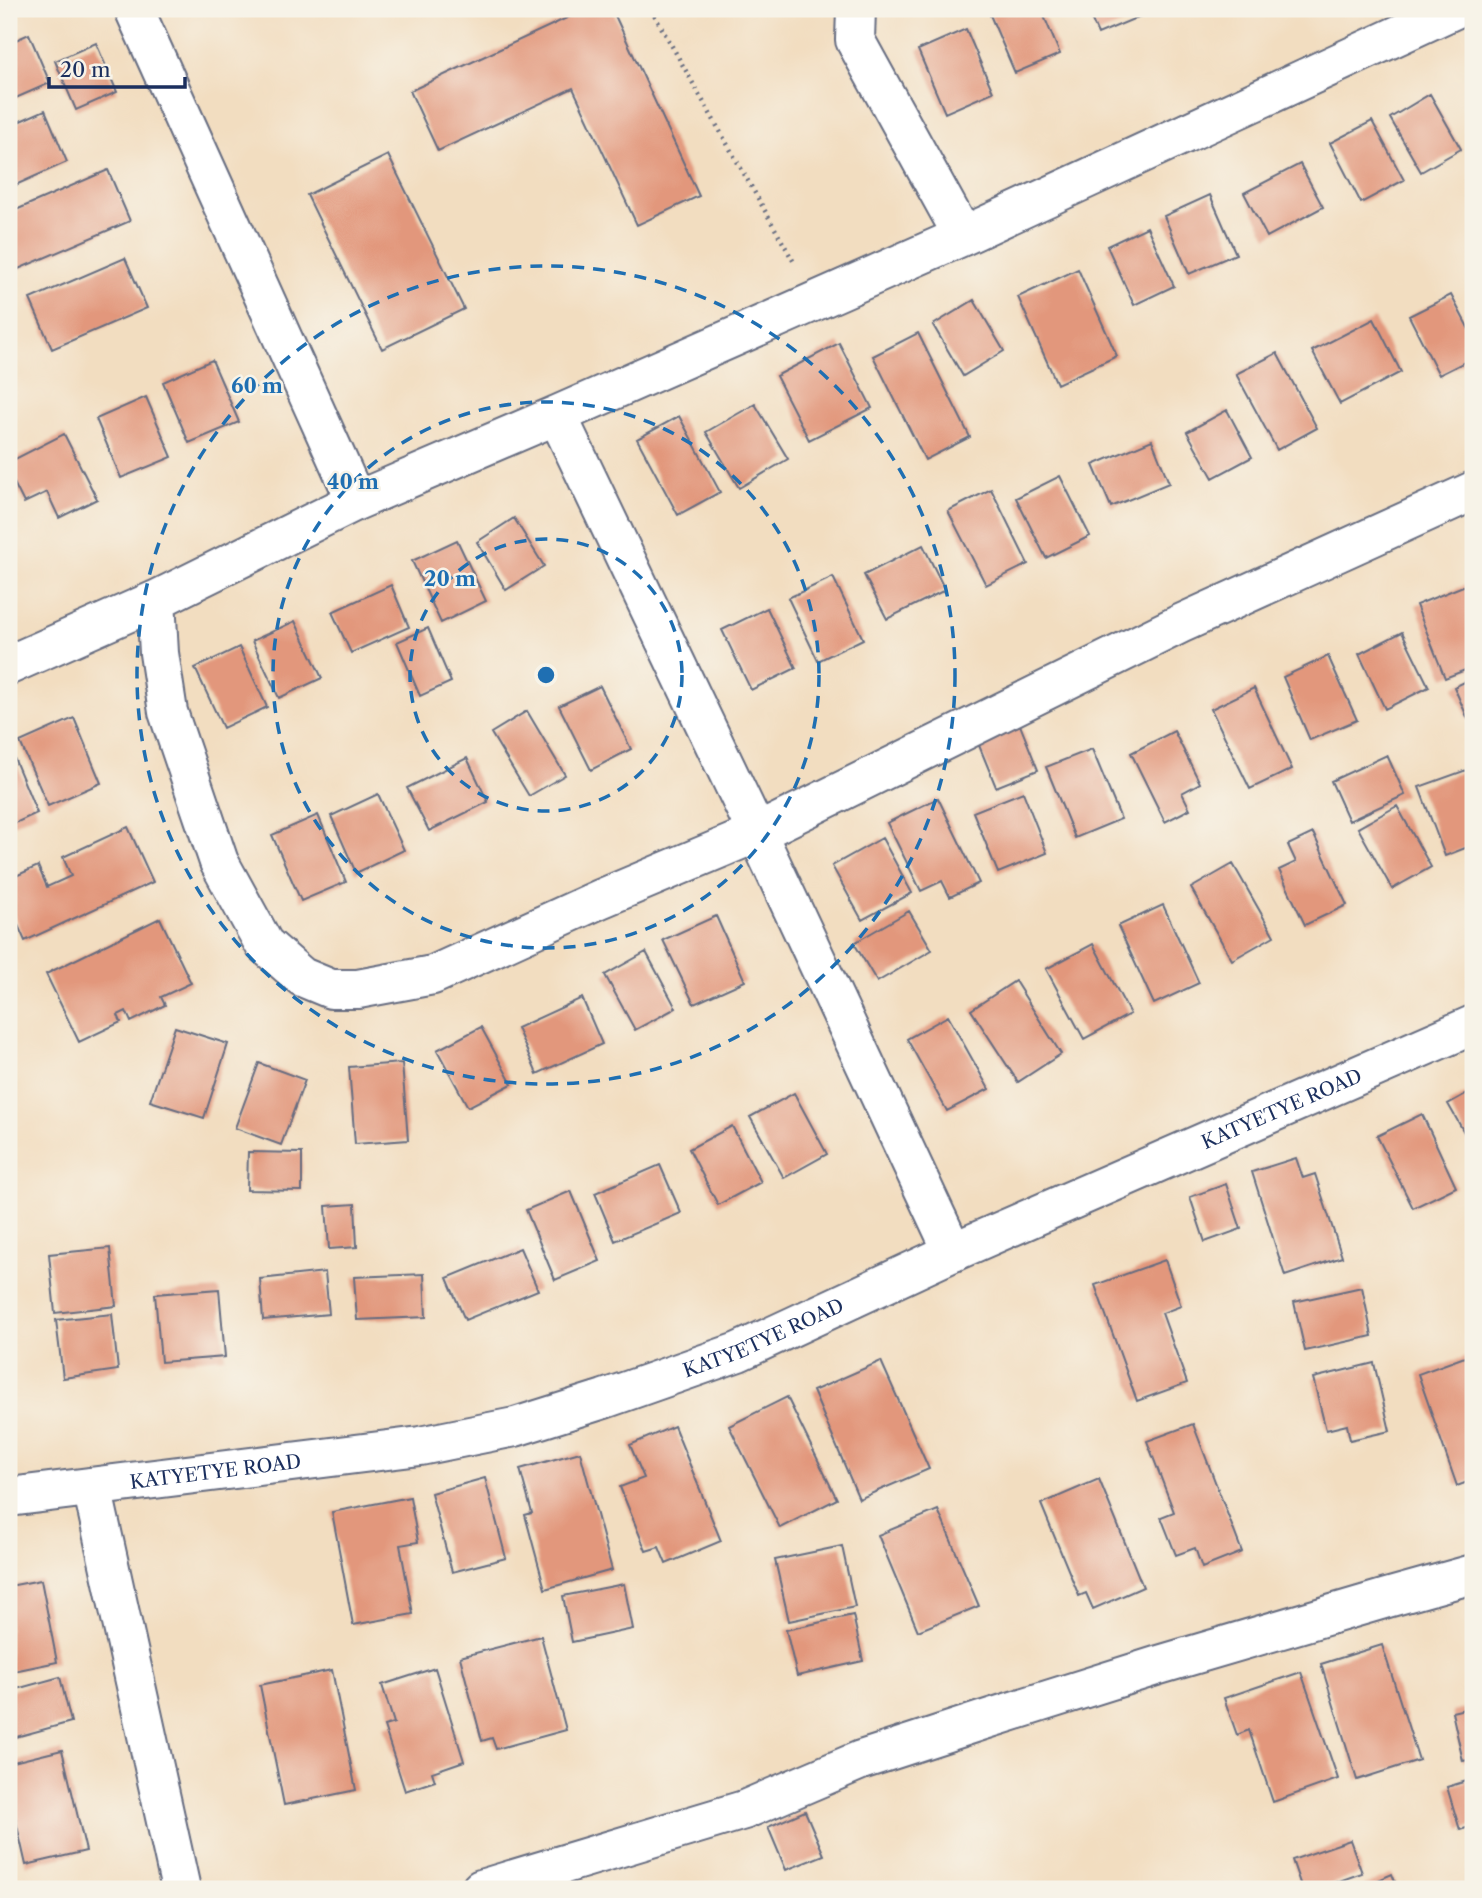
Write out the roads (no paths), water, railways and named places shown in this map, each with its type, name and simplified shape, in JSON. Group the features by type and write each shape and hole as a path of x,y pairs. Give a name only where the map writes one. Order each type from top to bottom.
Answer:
{"street":[{"path":"134,9 356,502"},
{"path":"856,9 855,40 963,236"},
{"path":"9,665 156,600 356,502 816,302 1455,9"},
{"path":"557,415 953,1252"},
{"path":"156,600 159,653 169,712 219,862 264,944 302,977 331,989 358,989 433,975 600,899 757,833 1180,624 1473,491"},
{"name":"KATYETYE ROAD","path":"9,1497 420,1446 514,1427 604,1399 738,1352 953,1252 1473,1025"},
{"path":"92,1487 181,1889"},
{"path":"481,1889 744,1810 861,1760 981,1721 1473,1574"}]}
